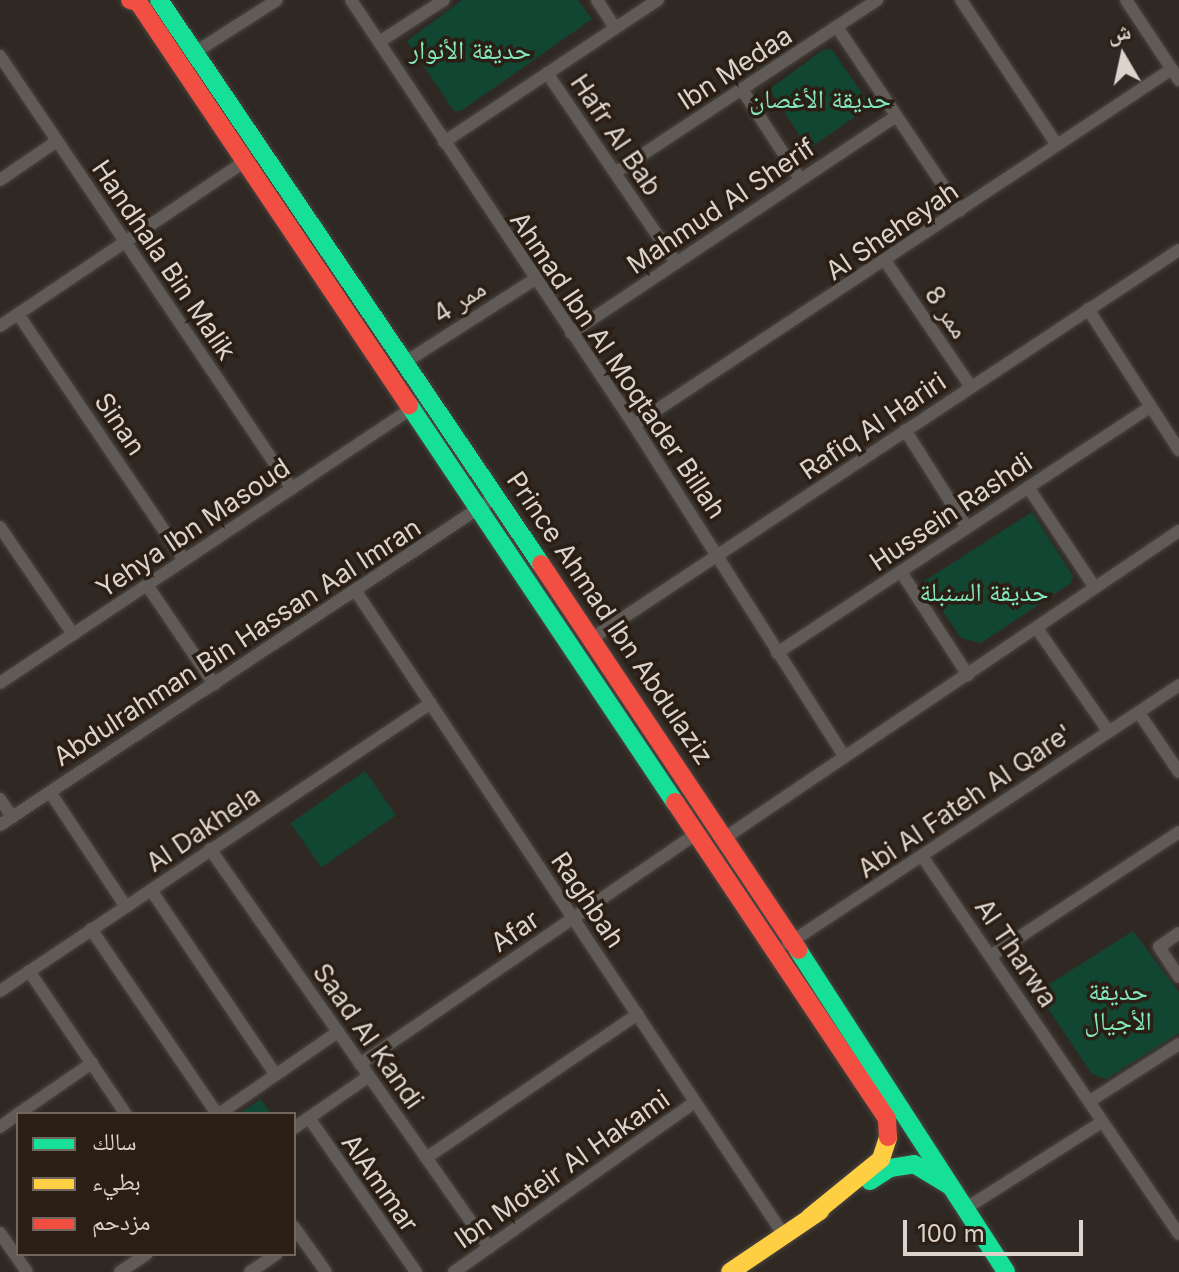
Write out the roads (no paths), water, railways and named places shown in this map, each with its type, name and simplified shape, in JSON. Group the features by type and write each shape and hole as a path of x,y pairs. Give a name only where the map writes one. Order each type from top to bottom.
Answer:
{"street":[{"name":"Prince Ahmad Ibn Abdulaziz","path":"130,0 138,2 887,1119 890,1132 881,1159 810,1217"},
{"name":"Prince Ahmad Ibn Abdulaziz","path":"159,0 407,361 559,593 726,837 968,1207 1006,1272"},
{"path":"194,53 277,0"},
{"name":"Ahmad Ibn Al Moqtader Billah","path":"351,0 634,425 845,757"},
{"path":"379,42 444,0"},
{"path":"597,0 615,28"},
{"path":"444,142 658,0"},
{"name":"Ibn Medaa","path":"616,172 877,0"},
{"path":"961,0 1057,145"},
{"path":"1126,0 1175,75"},
{"path":"837,27 960,211"},
{"name":"Handhala Bin Malik","path":"0,56 292,489"},
{"name":"Hafr Al Bab","path":"547,73 676,263"},
{"name":"Al Sheheyah","path":"634,425 886,262 1057,145 1175,75"},
{"path":"743,91 800,179"},
{"name":"Mahmud Al Sherif","path":"571,333 896,116"},
{"path":"0,180 57,141"},
{"path":"0,326 244,162"},
{"name":"Rafiq Al Hariri","path":"591,639 1179,250"},
{"name":"ممر 8","path":"886,262 971,387"},
{"name":"ممر 4","path":"407,361 535,279"},
{"path":"1088,309 1179,450"},
{"name":"Sinan","path":"18,314 184,560"},
{"name":"Hussein Rashdi","path":"777,653 1150,407"},
{"name":"Yehya Ibn Masoud","path":"0,683 410,410"},
{"path":"905,430 966,526"},
{"path":"1028,487 1095,588"},
{"name":"Abdulrahman Bin Hassan Aal Imran","path":"0,825 497,496"},
{"path":"0,527 73,634"},
{"path":"726,837 1038,630 1179,531"},
{"path":"901,572 968,675"},
{"path":"147,585 214,684"},
{"name":"Raghbah","path":"355,590 783,1234"},
{"path":"541,606 559,593"},
{"path":"1038,630 1109,732"},
{"name":"Abi Al Fateh Al Qare'","path":"775,953 1179,685"},
{"name":"Al Dakhela","path":"0,991 431,703"},
{"path":"1139,713 1179,772"},
{"path":"50,792 126,907"},
{"path":"0,799 12,817"},
{"path":"992,955 1179,832"},
{"name":"Afar","path":"360,1064 695,835"},
{"name":"Saad Al Kandi","path":"210,849 489,1248"},
{"name":"Al Tharwa","path":"922,856 1179,1234"},
{"path":"151,890 276,1075"},
{"path":"91,929 217,1112"},
{"path":"1179,933 1159,947 1179,977"},
{"path":"29,971 125,1112"},
{"path":"426,1158 638,1014"},
{"path":"221,1112 338,1032"},
{"path":"1090,1101 1179,1044"},
{"path":"21,1112 92,1063"},
{"path":"296,1127 369,1076"},
{"name":"Ibn Moteir Al Hakami","path":"454,1272 695,1102"},
{"name":"AlAmmar","path":"309,1118 416,1272"},
{"path":"968,1207 1102,1122"},
{"path":"730,1272 783,1234 890,1168 907,1164 956,1191"},
{"path":"0,1233 16,1254"},
{"path":"296,1236 326,1272"},
{"path":"120,1272 144,1256"},
{"path":"250,1272 274,1256"}],"park label":[{"name":"حديقة الأنوار","path":"470,50"},
{"name":"حديقة الأغصان","path":"820,99"},
{"name":"حديقة السنبلة","path":"984,592"},
{"name":"حديقة الأجيال","path":"1118,1006"}]}
